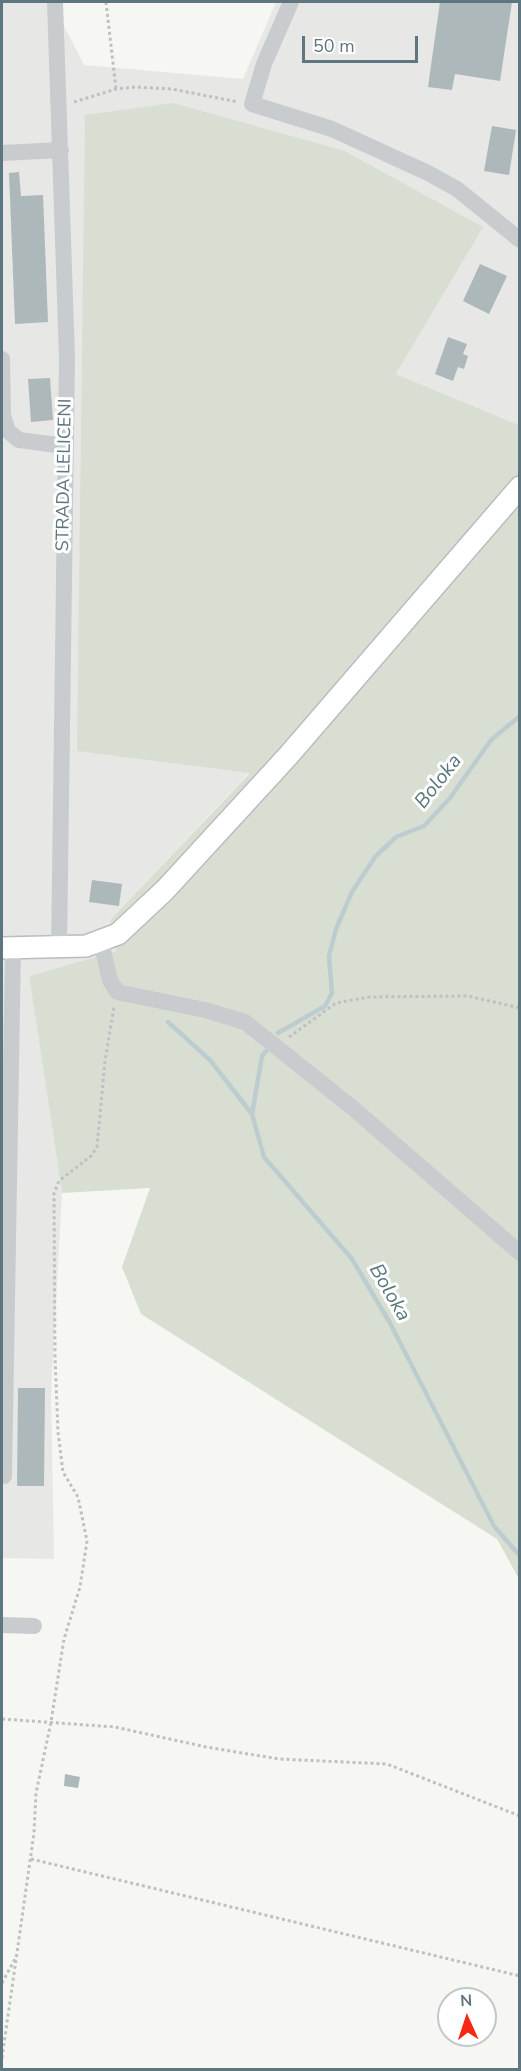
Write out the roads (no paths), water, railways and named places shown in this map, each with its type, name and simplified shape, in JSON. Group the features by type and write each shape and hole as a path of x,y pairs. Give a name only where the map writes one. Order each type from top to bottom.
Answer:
{"main road":[{"path":"8,948 59,948 101,942 118,934 288,756 519,487"}],"street":[{"name":"STRADA LELICENI","path":"55,2 67,359 59,948"},
{"path":"291,2 264,64 252,104 333,129 428,173 457,189 519,240"},
{"path":"2,153 61,150"},
{"path":"2,359 3,416 8,431 19,440"},
{"path":"2,440 65,446"},
{"path":"101,942 110,980 117,992 232,1016 245,1022 279,1047 519,1253"},
{"path":"2,1476 4,1476 8,948"},
{"path":"2,1625 34,1626"}],"waterway":[{"name":"Boloka","path":"278,1033 325,1006 332,993 329,956 336,929 352,892 375,857 396,837 424,826 450,798 491,740 520,716"},
{"path":"168,1022 210,1060 252,1114"},
{"name":"Boloka","path":"267,1050 262,1056 252,1114 264,1157 352,1259 390,1323 494,1526 520,1556"}]}
